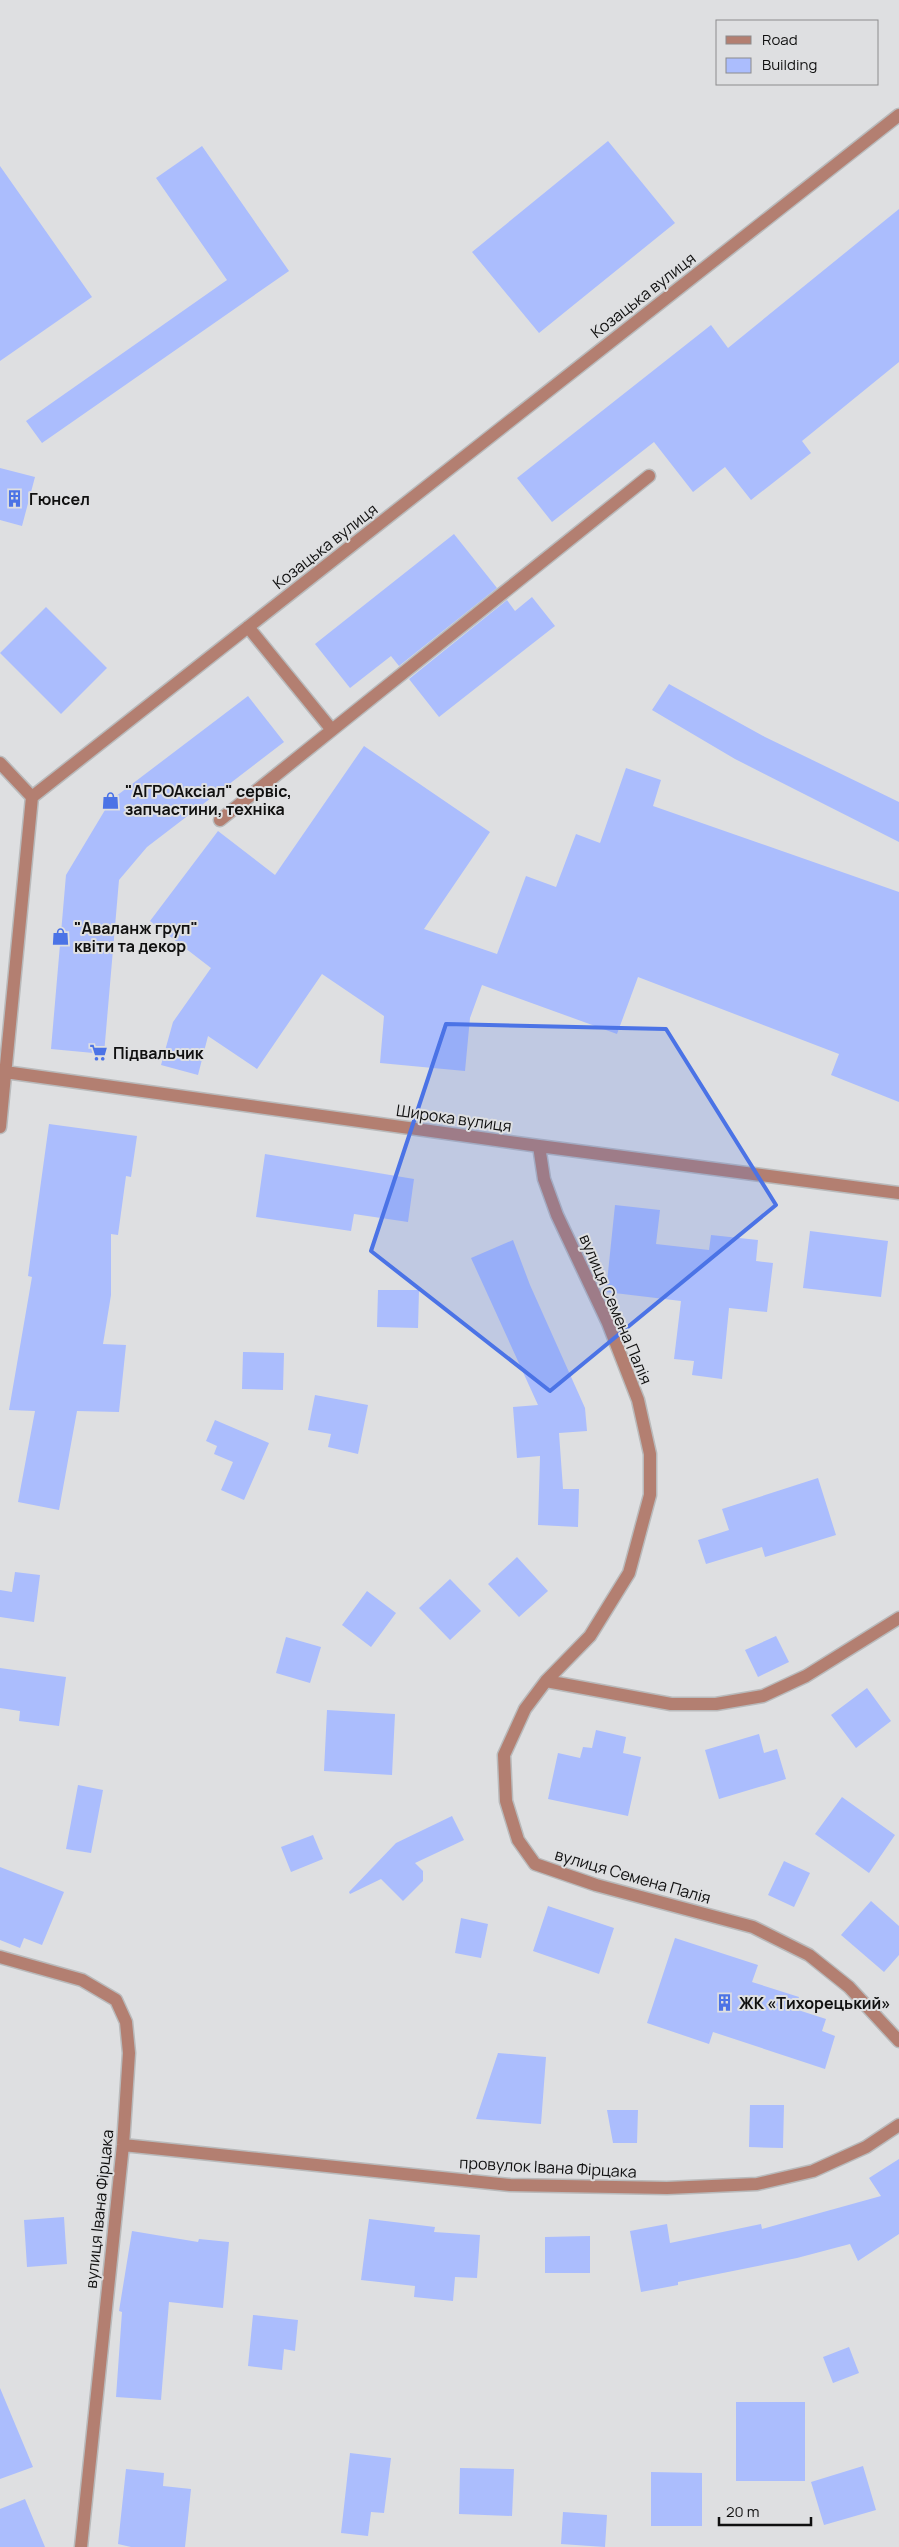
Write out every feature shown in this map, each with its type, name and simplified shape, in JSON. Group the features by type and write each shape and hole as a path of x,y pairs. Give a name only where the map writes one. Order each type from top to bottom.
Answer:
{"street":[{"name":"Козацька вулиця","path":"32,797 899,115"},
{"path":"220,820 649,476"},
{"path":"248,627 332,730"},
{"path":"0,764 32,797 0,1127"},
{"name":"Широка вулиця","path":"5,1072 539,1146 899,1193"},
{"name":"вулиця Семена Палія","path":"539,1146 544,1179 557,1215 608,1323 638,1400 650,1454 650,1495 629,1573 590,1636 546,1681 525,1709 504,1755 506,1801 518,1840 535,1864 596,1885 753,1928 808,1955 849,1987 899,2040"},
{"path":"546,1681 671,1704 716,1704 763,1696 806,1676 899,1618"},
{"name":"вулиця Івана Фірцака","path":"0,1957 82,1980 116,2000 126,2022 129,2053 123,2145 81,2547"},
{"name":"провулок Івана Фірцака","path":"123,2145 510,2185 668,2188 757,2184 813,2171 866,2147 899,2124"}],"highlighted area":[{"path":"446,1024 666,1029 776,1205 550,1391 371,1251"}],"building":[{"path":"608,141 675,223 539,333 472,252"},
{"path":"202,146 289,271 42,443 26,421 227,280 156,178"},
{"path":"0,166 92,297 0,361"},
{"path":"899,209 899,362 802,441 811,453 751,500 725,467 693,492 654,442 552,522 517,478 711,325 728,348"},
{"name":"Гюнсел","path":"0,468 35,477 22,526 0,520"},
{"path":"454,534 497,588 399,666 391,656 350,688 315,644"},
{"path":"532,597 555,626 439,717 409,679 507,600 515,611"},
{"path":"46,607 107,668 61,714 0,653"},
{"path":"669,684 765,737 899,802 899,842 735,759 652,710"},
{"path":"248,696 284,742 147,847 119,880 104,1054 51,1049 66,875 111,800"},
{"path":"364,746 490,832 424,929 497,954 526,876 556,887 576,834 600,843 626,768 661,780 653,806 899,892 899,1102 831,1075 839,1054 638,977 617,1034 482,985 470,1018 465,1071 380,1063 384,1016 322,974 257,1069 208,1036 198,1075 161,1065 173,1022 211,968 150,921 218,831 275,875"},
{"path":"49,1124 137,1136 131,1177 126,1176 118,1235 111,1234 111,1295 103,1344 126,1345 119,1412 77,1411 59,1510 18,1502 35,1411 9,1410 32,1277 28,1276"},
{"path":"265,1154 414,1179 408,1222 354,1214 351,1231 256,1217"},
{"path":"615,1205 660,1210 656,1244 709,1250 711,1235 758,1240 756,1261 773,1263 767,1312 729,1308 722,1379 692,1375 694,1361 674,1359 681,1301 606,1292"},
{"path":"810,1231 888,1241 881,1297 803,1288"},
{"path":"513,1240 530,1285 585,1408 587,1431 559,1433 563,1489 579,1489 578,1527 538,1525 540,1456 517,1458 513,1407 538,1405 471,1258"},
{"path":"378,1290 419,1290 418,1328 377,1327"},
{"path":"243,1352 284,1353 283,1390 242,1389"},
{"path":"315,1395 368,1405 358,1454 328,1447 331,1434 308,1430"},
{"path":"215,1420 269,1443 244,1500 221,1490 233,1462 214,1454 217,1446 206,1441"},
{"path":"818,1478 836,1535 765,1557 762,1547 706,1564 698,1540 729,1530 722,1509"},
{"path":"517,1557 548,1591 519,1617 488,1584"},
{"path":"15,1572 40,1575 34,1622 0,1617 0,1590 12,1592"},
{"path":"450,1579 481,1611 450,1640 419,1608"},
{"path":"367,1591 396,1613 371,1647 342,1625"},
{"path":"776,1636 789,1662 758,1677 745,1650"},
{"path":"286,1637 321,1647 310,1683 276,1673"},
{"path":"0,1668 66,1677 59,1726 19,1721 20,1711 0,1708"},
{"path":"867,1688 891,1721 856,1748 831,1715"},
{"path":"327,1710 395,1714 392,1775 324,1771"},
{"path":"596,1730 626,1737 623,1753 641,1757 628,1816 548,1799 558,1753 580,1758 583,1747 592,1748"},
{"path":"759,1734 764,1753 777,1749 786,1779 719,1799 705,1750"},
{"path":"78,1785 103,1790 91,1853 66,1849"},
{"path":"842,1797 895,1835 869,1873 815,1834"},
{"path":"452,1816 464,1840 415,1863 423,1871 423,1881 403,1901 381,1879 350,1894 349,1892 396,1843"},
{"path":"313,1835 323,1859 291,1872 281,1847"},
{"path":"784,1861 810,1873 794,1907 768,1895"},
{"path":"0,1867 64,1892 42,1945 24,1938 20,1948 0,1940"},
{"path":"871,1901 899,1926 899,1955 884,1972 841,1935"},
{"path":"548,1906 614,1928 599,1974 533,1951"},
{"path":"461,1918 488,1924 481,1958 455,1953"},
{"name":"ЖК «Тихорецький»","path":"675,1938 758,1965 752,1982 799,1997 795,2009 826,2019 822,2031 835,2036 825,2069 713,2032 709,2044 647,2023"},
{"path":"498,2053 546,2057 541,2124 476,2119"},
{"path":"750,2105 784,2105 783,2148 749,2147"},
{"path":"607,2110 638,2110 637,2143 613,2143"},
{"path":"899,2159 899,2234 858,2261 850,2244 797,2258 678,2282 678,2285 641,2292 630,2231 667,2224 670,2243 761,2224 762,2229 881,2196 869,2178"},
{"path":"64,2217 67,2264 27,2267 24,2220"},
{"path":"369,2219 435,2227 434,2232 480,2235 477,2278 455,2277 453,2301 414,2297 415,2286 361,2280"},
{"path":"132,2231 198,2242 199,2239 229,2242 223,2308 169,2302 161,2400 116,2397 122,2312 119,2311"},
{"path":"590,2236 590,2273 545,2273 545,2237"},
{"path":"253,2315 298,2320 295,2351 284,2349 282,2370 248,2366"},
{"path":"849,2347 859,2373 833,2383 823,2357"},
{"path":"0,2388 33,2467 0,2479"},
{"path":"736,2402 805,2402 805,2481 736,2481"},
{"path":"350,2453 391,2458 384,2513 371,2512 368,2536 341,2533"},
{"path":"863,2466 876,2510 824,2525 811,2482"},
{"path":"460,2468 514,2469 512,2516 459,2514"},
{"path":"126,2469 164,2473 163,2486 191,2489 185,2547 131,2547 118,2544"},
{"path":"651,2472 702,2473 702,2526 651,2526"},
{"path":"25,2499 45,2547 0,2547 0,2509"},
{"path":"563,2512 607,2515 605,2547 561,2544"}],"place":[{"name":"Гюнсел","path":"15,499"},
{"name":"\"АГРОАксіал\" сервіс, запчастини, техніка","path":"111,800"},
{"name":"\"Аваланж груп\" квіти та декор","path":"60,937"},
{"name":"Підвальчик","path":"99,1053"},
{"name":"ЖК «Тихорецький»","path":"725,2003"}]}
